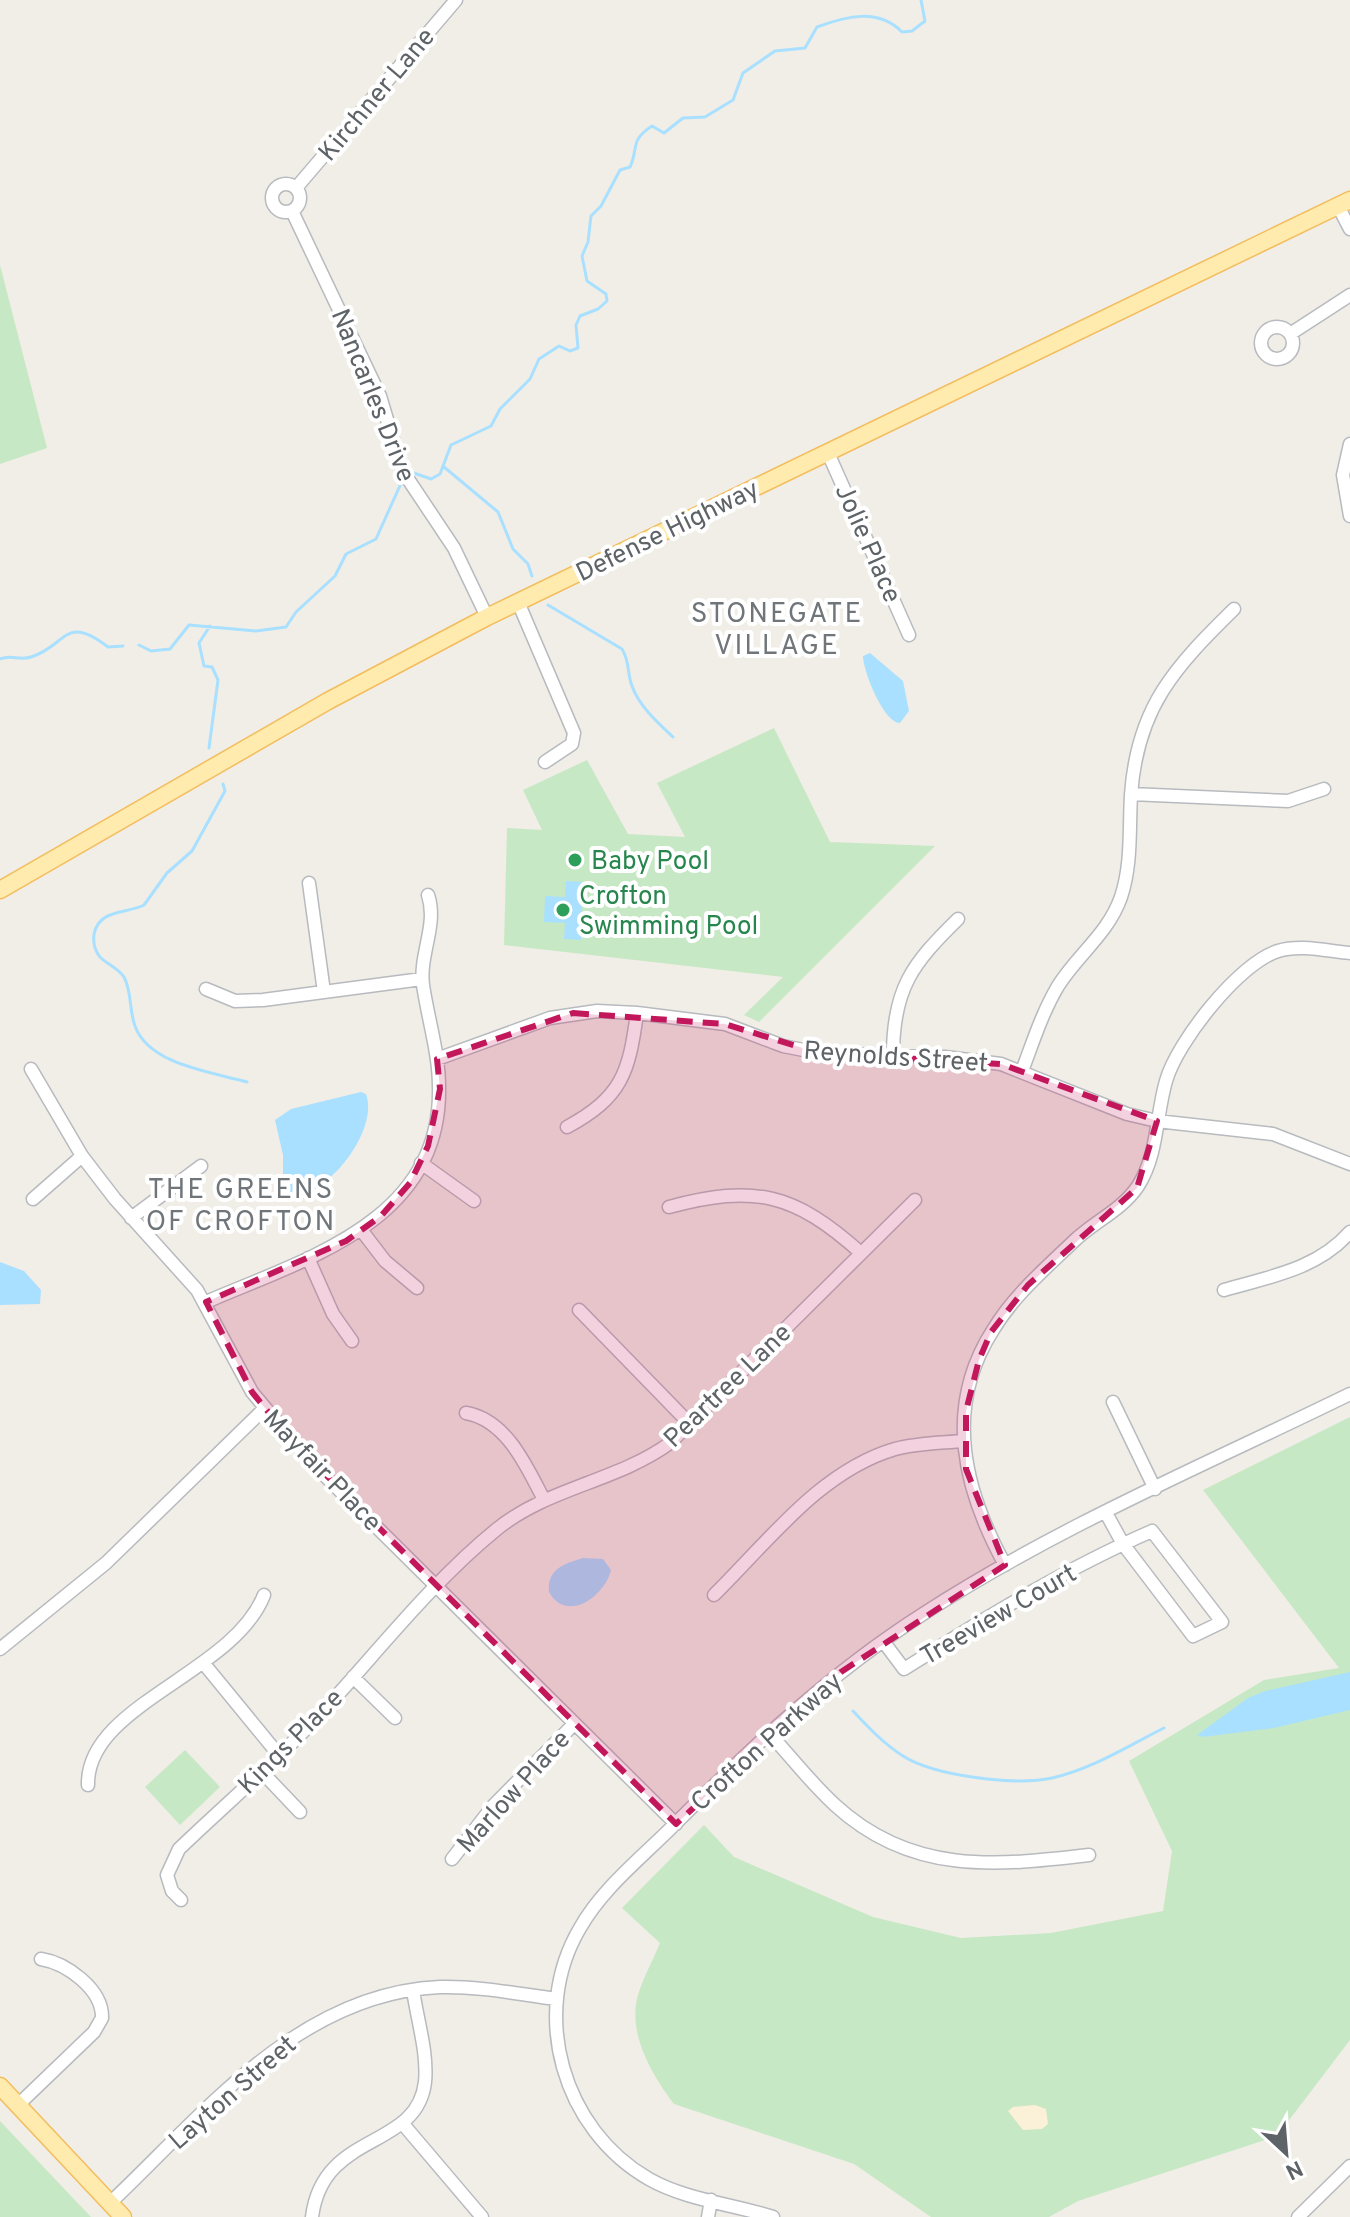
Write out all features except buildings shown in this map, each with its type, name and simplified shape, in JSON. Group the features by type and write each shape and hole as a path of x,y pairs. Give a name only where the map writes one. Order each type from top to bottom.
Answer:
{"main road":[{"name":"Defense Highway","path":"0,890 328,701 487,617 1344,203"},
{"path":"0,2086 123,2217"}],"street":[{"name":"Kirchner Lane","path":"296,188 456,0"},
{"name":"Nancarles Drive","path":"296,188 283,184 272,197 277,209 292,211 380,396 408,483 454,548 487,617"},
{"path":"292,211 300,200 296,188"},
{"path":"1344,203 1350,229"},
{"path":"1290,334 1350,295"},
{"path":"1350,444 1343,475 1350,516"},
{"name":"Jolie Place","path":"828,453 909,635"},
{"path":"518,602 574,733 572,744 545,762"},
{"path":"1022,1071 1058,987 1099,938 1120,898 1129,859 1131,794 1142,728 1160,691 1186,657 1234,609"},
{"path":"1131,794 1288,801 1324,789"},
{"path":"309,883 324,992"},
{"path":"206,1302 362,1231 397,1199 421,1163 436,1117 440,1089 422,979 425,942 432,918 428,895"},
{"path":"893,1055 894,1016 902,988 922,953 958,919"},
{"path":"1005,1565 972,1495 963,1441 971,1384 991,1332 1028,1285 1137,1188 1151,1156 1166,1080 1183,1041 1208,1010 1260,959 1286,949 1350,953"},
{"path":"206,989 235,1001 422,979"},
{"name":"Reynolds Street","path":"437,1059 550,1018 597,1011 637,1013 725,1024 800,1050 979,1060 1022,1071 1127,1114 1157,1121 1273,1134 1350,1164"},
{"path":"567,1127 599,1108 618,1087 631,1055 637,1013"},
{"name":"Mayfair Place","path":"31,1069 82,1156 131,1218 206,1302 264,1409 310,1461 676,1824"},
{"path":"33,1199 82,1156"},
{"path":"421,1163 474,1201"},
{"path":"131,1218 201,1166"},
{"path":"669,1207 724,1194 768,1197 791,1204 829,1224 861,1253"},
{"name":"Peartree Lane","path":"437,1587 495,1530 543,1498 639,1463 690,1424 915,1200"},
{"path":"362,1231 385,1261 417,1288"},
{"path":"1224,1290 1311,1263 1333,1249 1350,1232"},
{"path":"308,1258 333,1314 352,1341"},
{"path":"579,1310 690,1424"},
{"name":"Crofton Parkway","path":"773,2217 649,2180 612,2152 595,2133 565,2078 558,2051 556,1999 570,1949 590,1912 769,1733 883,1641 1005,1565 1350,1394"},
{"path":"1113,1402 1155,1489"},
{"path":"0,1649 106,1563 264,1409"},
{"path":"466,1413 480,1416 501,1432 523,1459 543,1498"},
{"path":"714,1595 830,1481 895,1449 963,1441"},
{"path":"1106,1513 1123,1544 1193,1636 1222,1622 1152,1531 1123,1544"},
{"name":"Treeview Court","path":"883,1641 904,1669 1040,1586 1123,1544"},
{"name":"Kings Place","path":"181,1900 172,1891 167,1875 171,1859 278,1754 437,1587"},
{"path":"88,1785 88,1770 95,1753 121,1721 205,1665 252,1622 264,1595"},
{"path":"205,1665 278,1754"},
{"path":"353,1677 395,1718"},
{"name":"Marlow Place","path":"452,1859 493,1806 574,1724"},
{"path":"769,1733 847,1814 882,1838 909,1850 978,1864 1089,1855"},
{"path":"261,1771 300,1812"},
{"path":"18,2105 94,2032 102,2018 97,1999 68,1969 41,1959"},
{"name":"Layton Street","path":"110,2203 257,2064 288,2040 360,2002 413,1990 472,1988 556,1999"},
{"path":"312,2217 320,2183 331,2168 366,2142 403,2124 417,2105 424,2083 413,1990"},
{"path":"403,2124 482,2217"},
{"path":"1298,2217 1350,2166"},
{"path":"708,2217 711,2200"}],"highlighted area":[{"path":"573,1013 725,1024 819,1053 1001,1064 1157,1121 1137,1188 1028,1285 991,1332 979,1360 966,1411 966,1469 1005,1565 841,1672 676,1824 292,1441 252,1392 206,1302 346,1241 381,1216 410,1183 428,1146 440,1089 437,1059"}],"green space":[{"path":"0,265 47,448 0,464"},
{"path":"774,728 830,842 935,846 759,1022 744,1015 783,977 504,945 507,828 542,830 523,790 587,760 628,834 685,837 657,783"},
{"path":"1350,1417 1350,2040 1277,2136 1078,2201 1049,2217 931,2217 854,2164 674,2104 650,2067 636,2024 638,1995 660,1943 622,1908 704,1825 734,1857 873,1917 961,1938 1051,1933 1163,1911 1172,1851 1129,1761 1264,1680 1339,1668 1203,1490"},
{"path":"185,1750 220,1787 180,1825 145,1787"},
{"path":"0,2121 91,2217 0,2217"}],"sand":[{"path":"1035,2105 1046,2109 1048,2124 1042,2129 1023,2130 1008,2111 1013,2107"}],"water":[{"path":"870,653 903,681 909,711 900,723 887,715 870,684 863,656"},
{"name":"Crofton Swimming Pool","path":"566,881 583,882 581,940 564,939 565,923 544,922 545,896 565,897"},
{"path":"361,1092 366,1094 368,1109 365,1127 345,1162 315,1189 299,1195 283,1195 283,1155 275,1120 291,1109"},
{"path":"0,1262 24,1271 41,1290 40,1304 0,1305"},
{"path":"583,1558 603,1559 611,1570 593,1597 575,1606 565,1606 549,1592 551,1578 563,1565"},
{"path":"1350,1672 1350,1710 1274,1728 1203,1737 1197,1735 1248,1698 1265,1691"}],"waterway":[{"path":"409,474 431,479 440,474 451,445 491,426 500,409 530,379 539,359 559,346 570,351 578,348 576,325 580,316 598,309 607,301 606,294 587,281 582,256 588,242 591,216 601,206 620,170 630,167 637,141 645,131 652,126 664,133 683,118 705,117 733,100 743,73 775,51 805,48 817,27 862,16 883,20 902,32 912,31 925,21 921,0"},
{"path":"444,467 498,512 513,549 528,564 532,576"},
{"path":"139,645 151,651 170,649 189,625 256,631 286,627 296,612 335,576 346,554 376,539 403,479"},
{"path":"548,605 622,649 639,700 673,737"},
{"path":"209,748 218,680 212,667 204,666 199,643 210,626"},
{"path":"0,659 31,657 74,632 94,637 108,647 123,646"},
{"path":"223,784 225,791 192,851 167,873 144,905 101,920 94,940 100,957 124,977 135,1026 153,1050 183,1065 247,1082"},
{"path":"853,1711 889,1746 917,1763 954,1774 997,1780 1037,1780 1067,1774 1164,1728"}],"place":[{"name":"Baby Pool","path":"575,860"},
{"name":"Crofton Swimming Pool","path":"563,910"}],"district":[{"name":"STONEGATE VILLAGE","path":"777,628"},
{"name":"THE GREENS OF CROFTON","path":"241,1204"}]}
